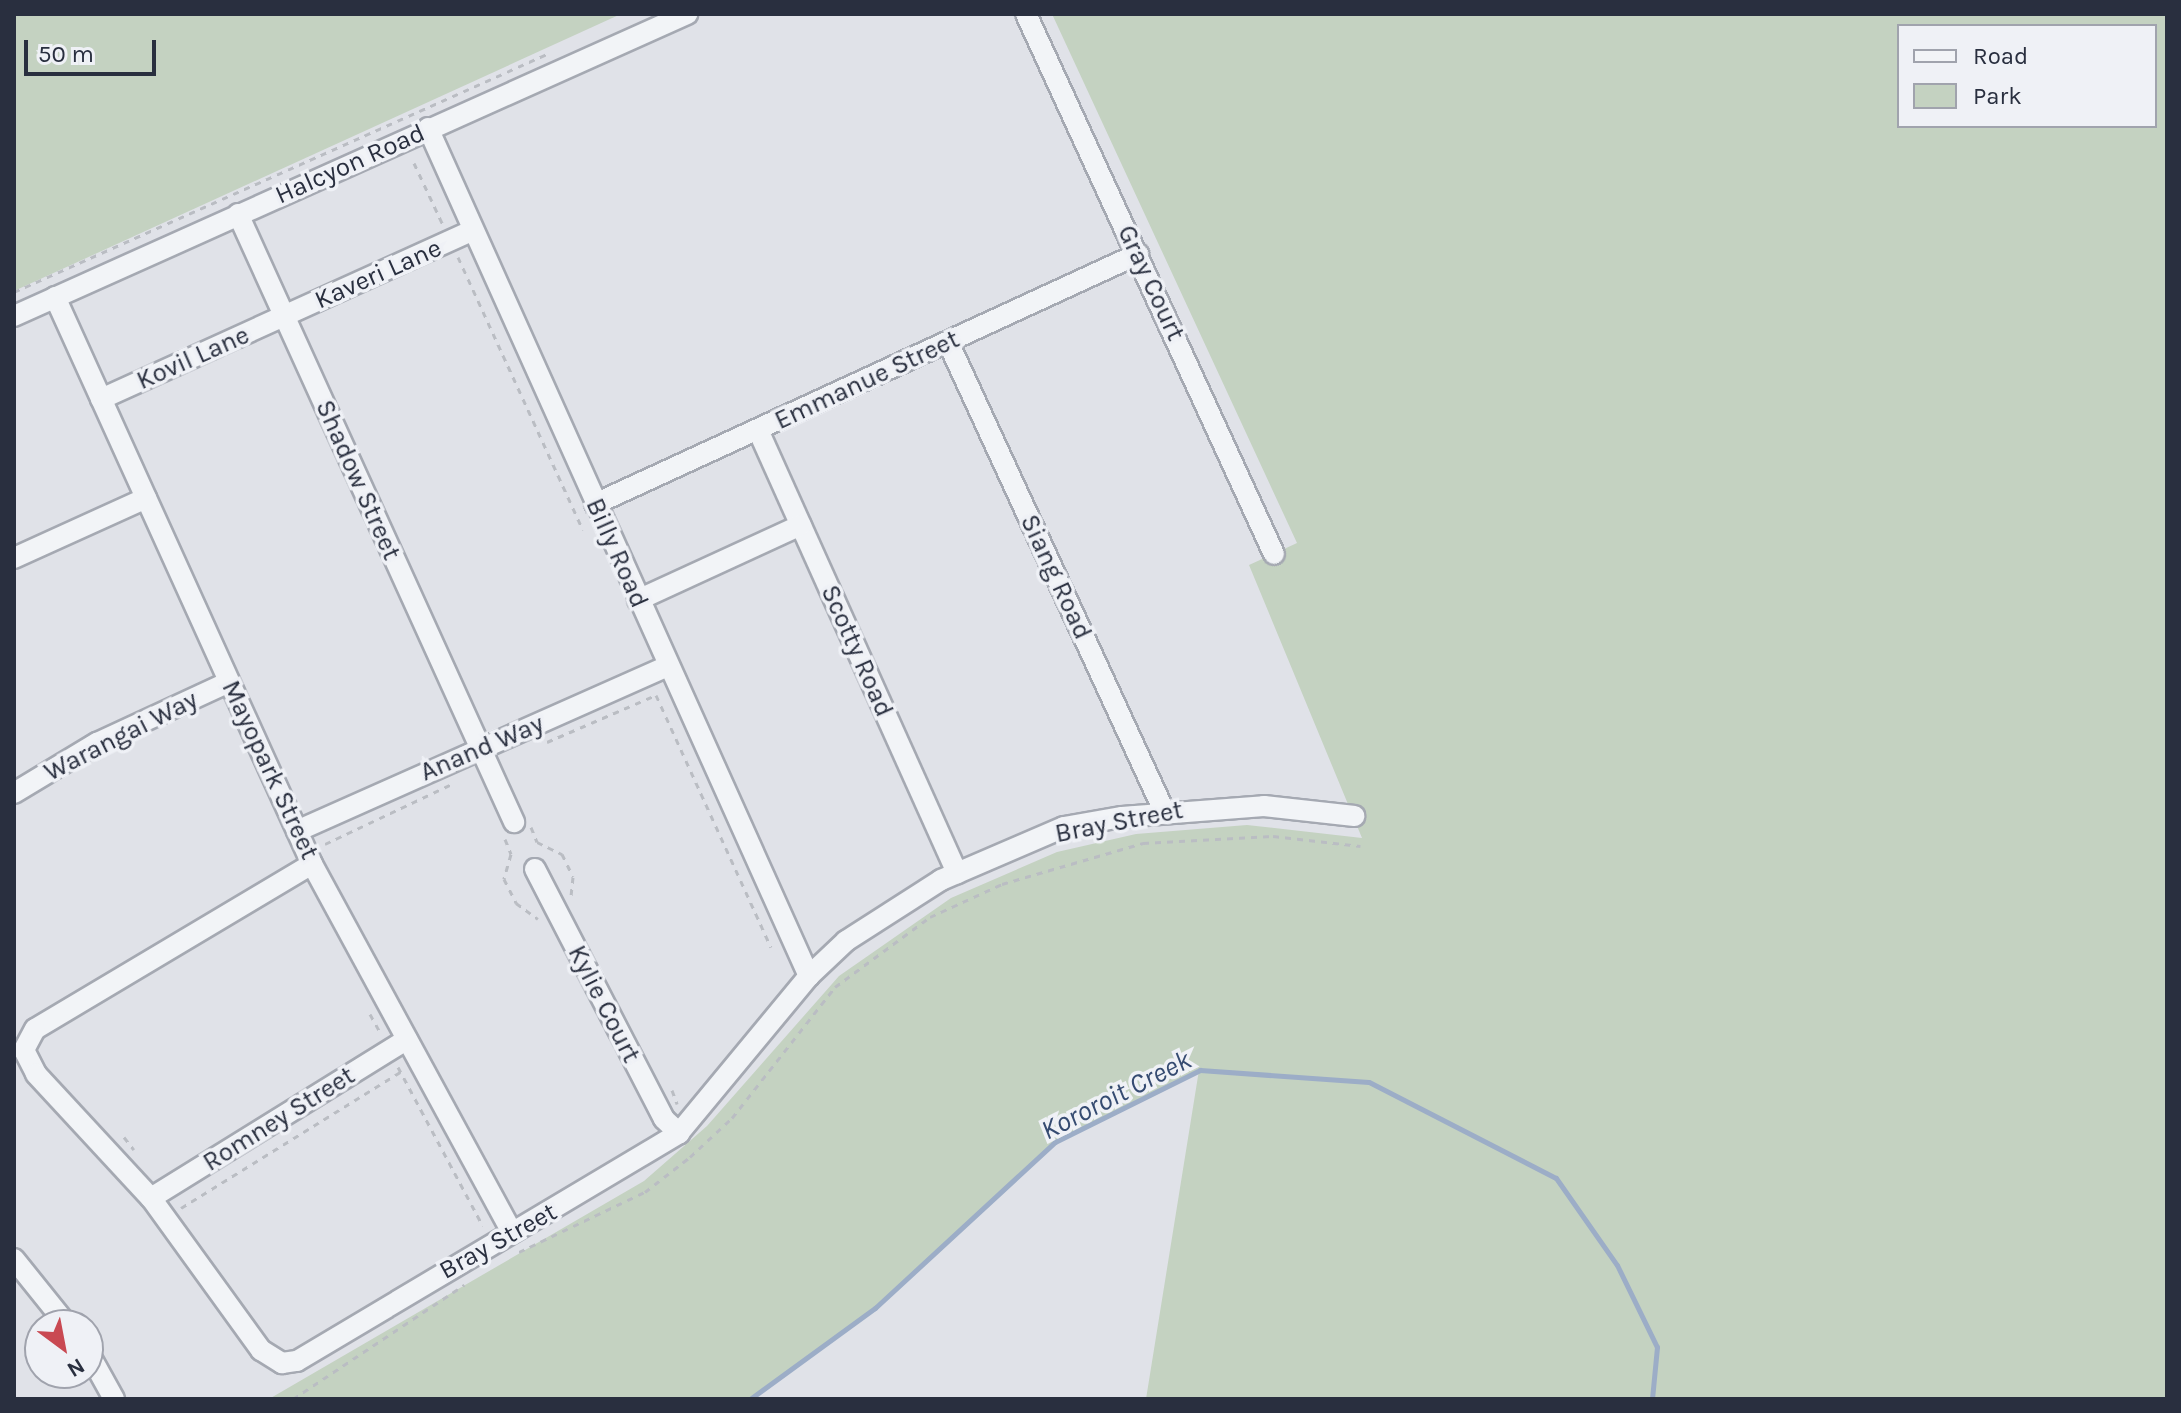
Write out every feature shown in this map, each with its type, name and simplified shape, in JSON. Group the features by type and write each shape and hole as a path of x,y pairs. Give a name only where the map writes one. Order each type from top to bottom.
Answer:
{"street":[{"name":"Halcyon Road","path":"14,316 687,14"},
{"name":"Gray Court","path":"1026,14 1274,554"},
{"name":"Billy Road","path":"428,128 667,666 809,976"},
{"name":"Shadow Street","path":"238,214 477,747 514,822"},
{"name":"Kaveri Lane","path":"284,316 472,231"},
{"name":"Emmanue Street","path":"595,504 1138,254"},
{"name":"Mayopark Street","path":"55,297 312,864 398,1044 511,1230"},
{"name":"Kovil Lane","path":"101,399 284,316"},
{"name":"Siang Road","path":"948,342 1164,811"},
{"name":"Scotty Road","path":"758,430 957,873"},
{"path":"14,558 146,498"},
{"path":"638,600 801,525"},
{"name":"Anand Way","path":"297,831 477,747 667,666"},
{"name":"Warangai Way","path":"14,793 97,743 229,682"},
{"name":"Bray Street","path":"312,864 27,1037 24,1050 36,1074 151,1198 261,1350 282,1363 297,1361 511,1230 589,1191 679,1133 809,976 890,909 957,873 1064,827 1164,811 1264,806 1354,816"},
{"name":"Kylie Court","path":"535,869 664,1119 679,1133"},
{"name":"Romney Street","path":"151,1198 398,1044"},
{"path":"14,1259 54,1309"},
{"path":"104,1380 114,1398"}],"path":[{"path":"14,292 560,49"},
{"path":"414,163 583,530"},
{"path":"538,746 656,695 771,947"},
{"path":"325,844 489,768"},
{"path":"505,1260 645,1192 690,1157 732,1118 835,987 930,917 1015,879 1143,843 1273,836 1360,846"},
{"path":"368,1010 398,1044 400,1072 483,1226"},
{"path":"181,1208 400,1072"},
{"path":"293,1399 467,1284"}],"green space":[{"path":"14,14 621,14 14,291"},
{"path":"1052,14 2167,14 2167,1399 1146,1399 1199,1070 1055,1142 875,1308 750,1399 269,1399 644,1181 707,1126 839,976 951,898 1057,852 1136,834 1247,825 1362,838 1249,565 1297,543"}],"waterway":[{"name":"Kororoit Creek","path":"750,1399 875,1308 1055,1142 1200,1070 1369,1082 1556,1178 1617,1265 1657,1347 1652,1399"}]}
